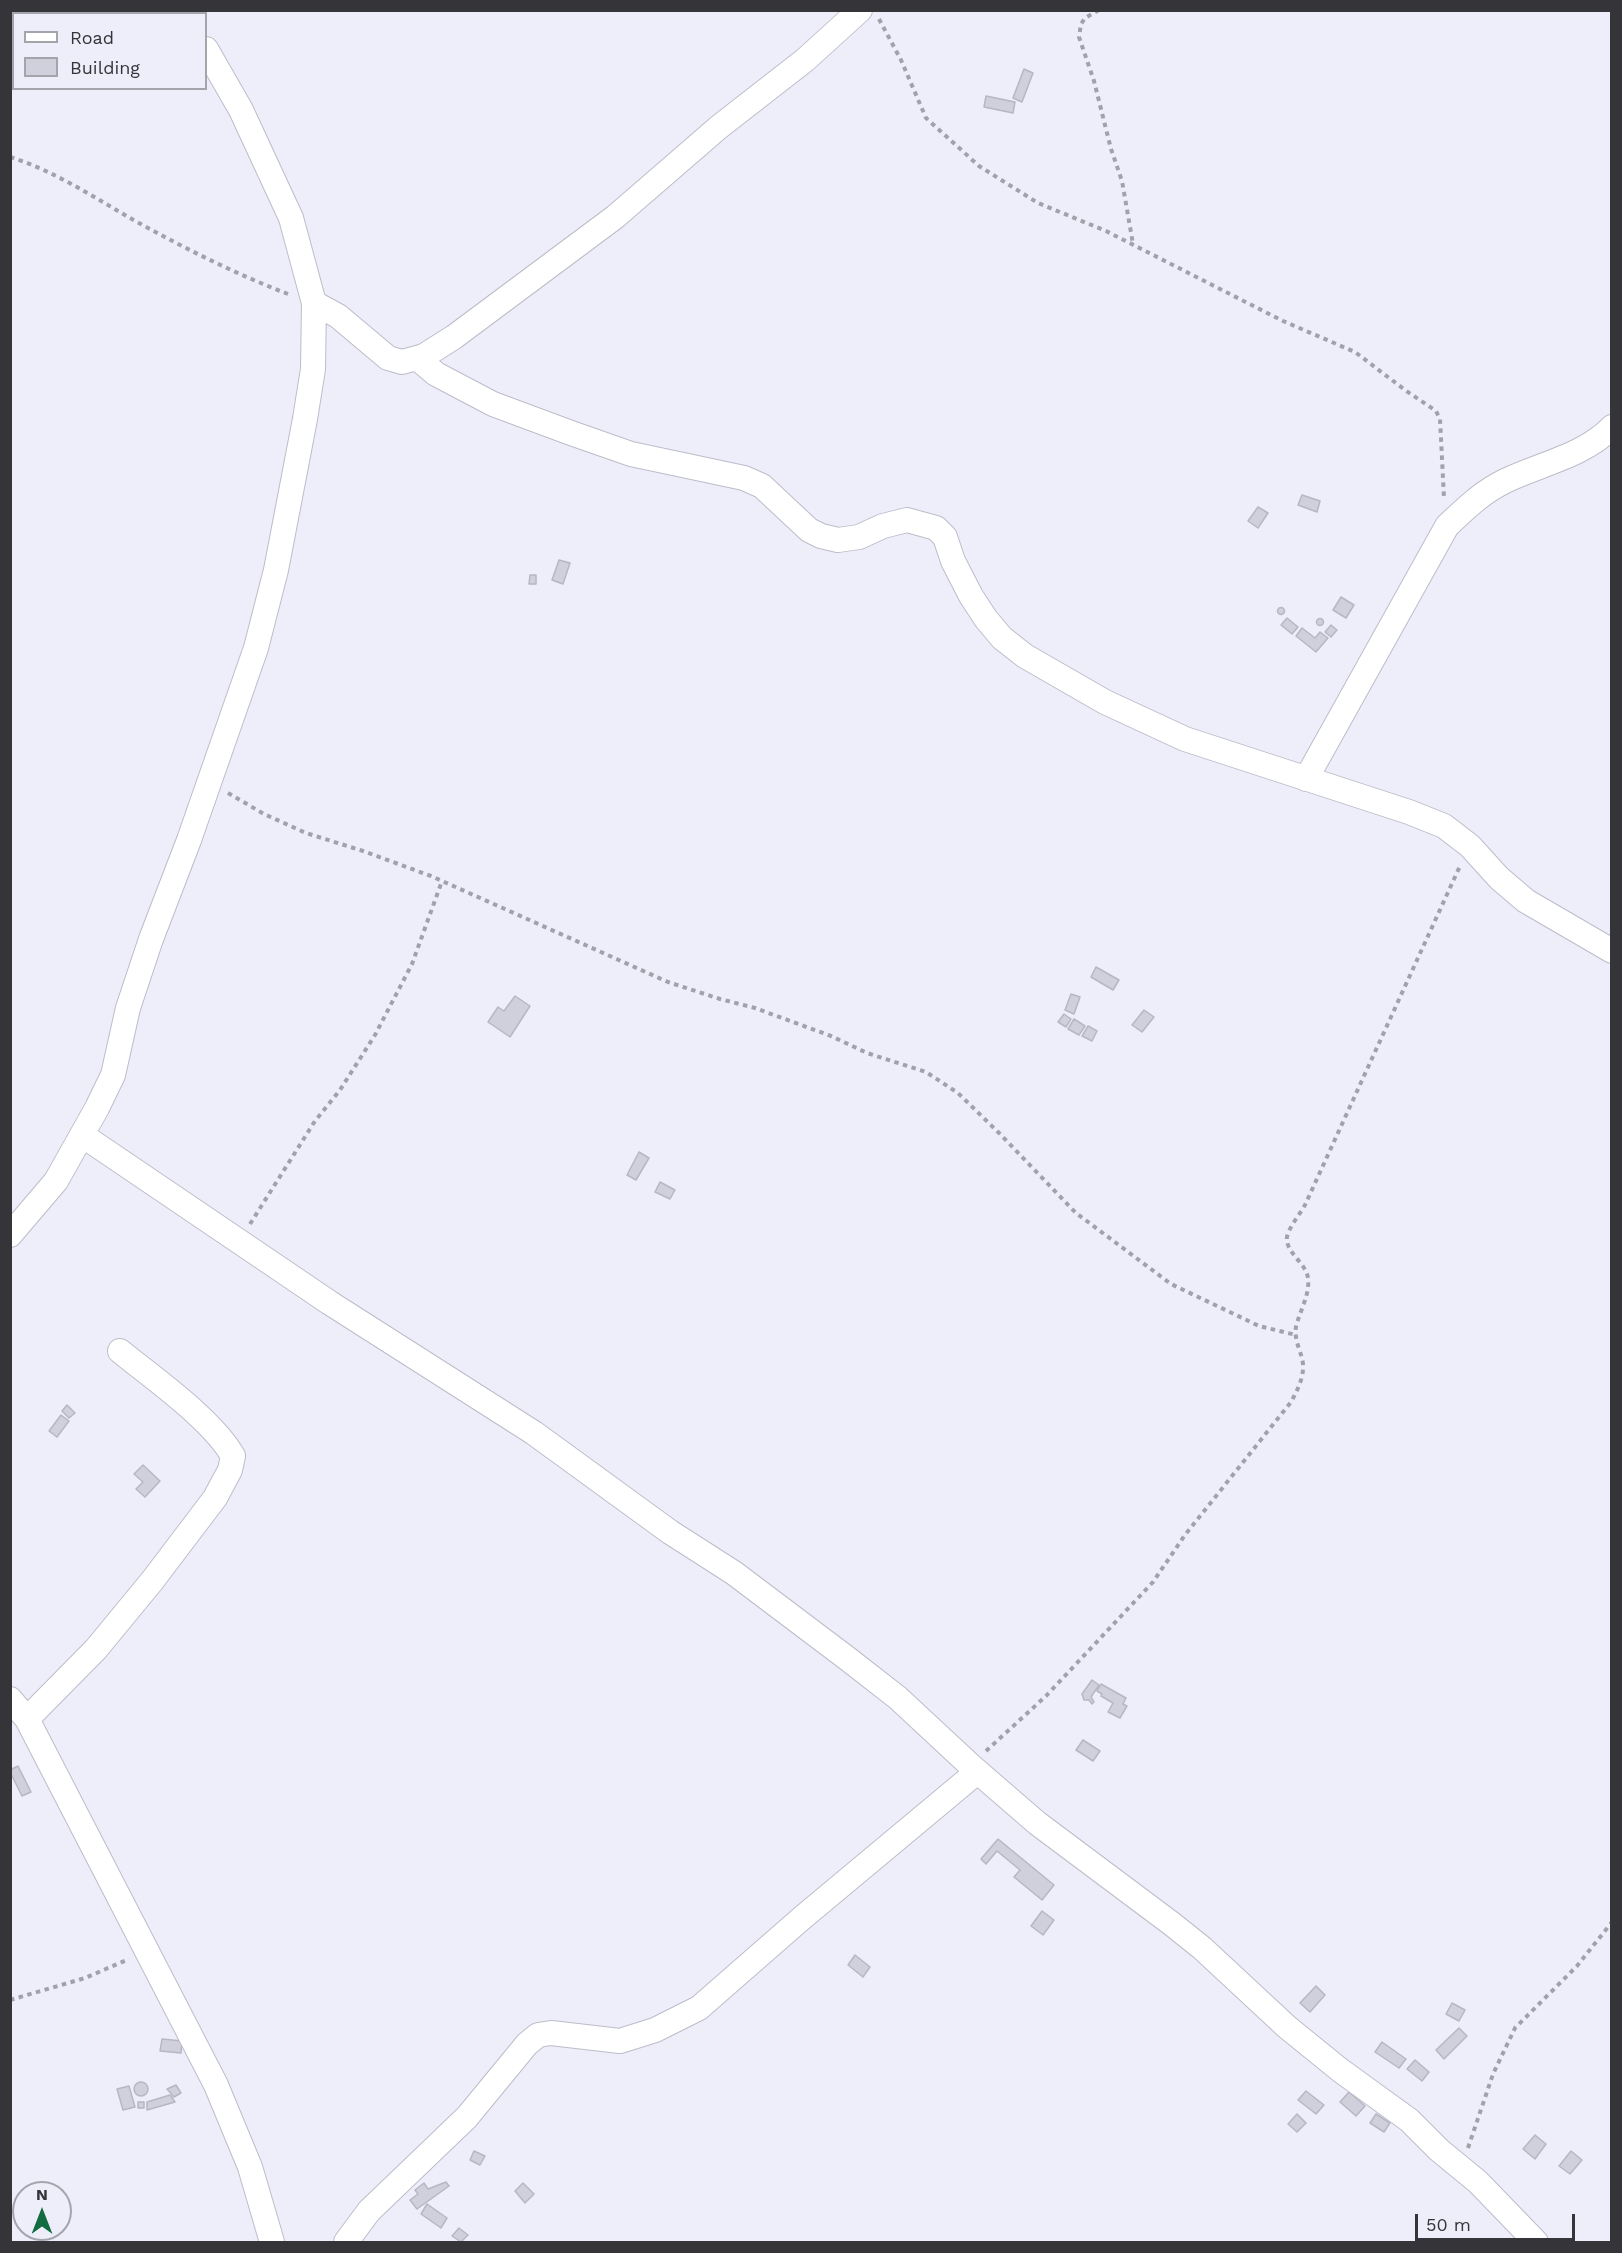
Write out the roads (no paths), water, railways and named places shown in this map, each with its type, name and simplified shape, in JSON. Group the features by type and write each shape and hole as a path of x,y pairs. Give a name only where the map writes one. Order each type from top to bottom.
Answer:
{"street":[{"path":"314,303 338,316 388,358 402,362 424,356 454,337 615,217 719,127 805,60 860,10"},
{"path":"10,1235 56,1181 113,1076 128,1008 256,648 295,481 313,369 314,303 291,218 241,110 207,51"},
{"path":"417,358 436,374 493,404 571,433 631,454 744,478 762,486 808,530 821,536 838,540 859,537 883,526 907,520 936,528 945,537 953,561 986,619 1002,638 1025,656 1105,702 1185,739 1409,812 1444,826 1470,846 1498,878 1526,902 1611,951"},
{"path":"1306,779 1447,526 1477,498 1506,481 1593,443 1611,427"},
{"path":"82,1135 237,1241 534,1433 670,1532 734,1573 898,1698 973,1768 1036,1822 1202,1948 1287,2027 1340,2070 1409,2120 1478,2182 1536,2242"},
{"path":"27,1719 96,1648 145,1589 215,1498 230,1470 233,1456 225,1441 120,1351"},
{"path":"10,1699 27,1719 216,2085 250,2168 272,2242"},
{"path":"346,2242 369,2211 467,2117 526,2044 538,2035 550,2033 620,2041 655,2030 699,2008 973,1768"}]}
